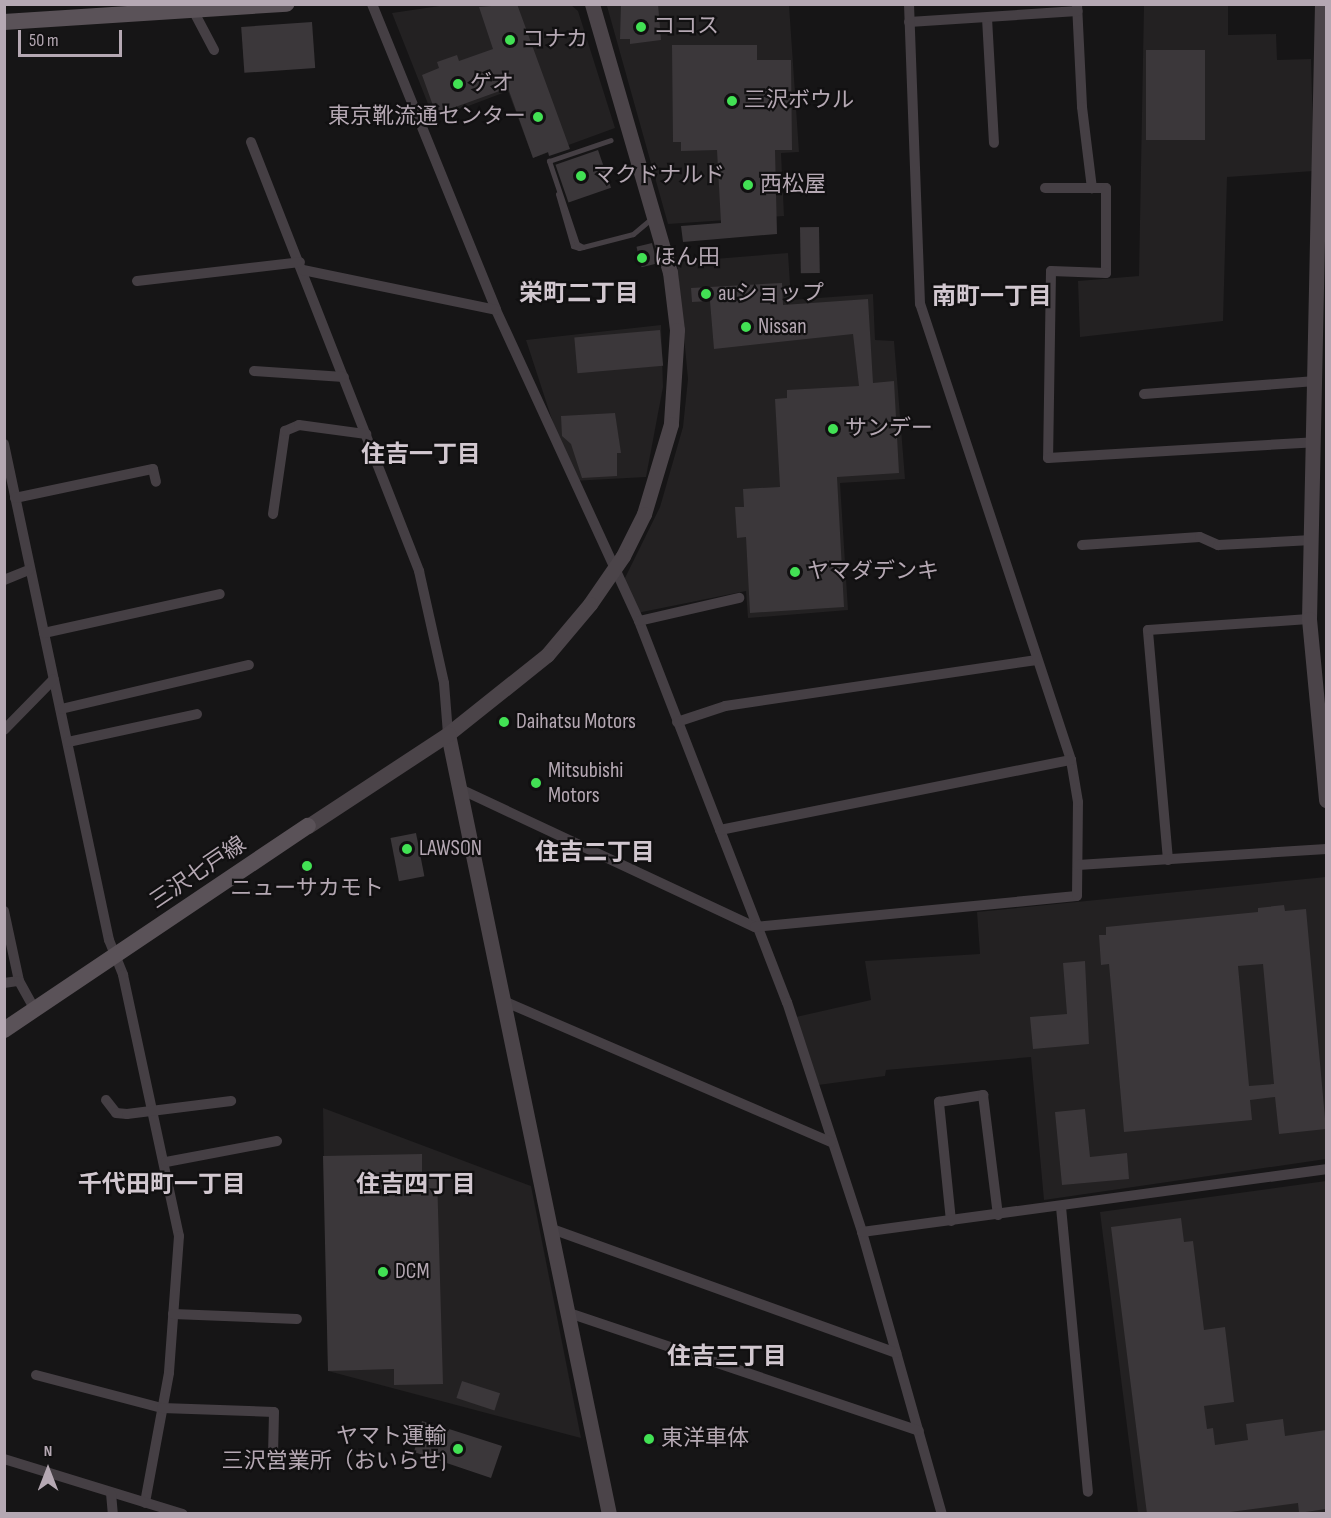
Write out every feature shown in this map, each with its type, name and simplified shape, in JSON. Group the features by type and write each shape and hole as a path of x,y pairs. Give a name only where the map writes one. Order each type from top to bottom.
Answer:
{"main road":[{"path":"4,22 194,12 286,4"},
{"name":"三沢七戸線","path":"4,1030 308,826"}],"street":[{"path":"372,4 495,310 639,621 755,927 787,1002 862,1232 942,1514"},
{"path":"308,826 448,734 547,655 614,568 647,506 675,402 677,330 670,272 592,4"},
{"path":"458,788 755,927 1077,896 1078,866 1071,760 920,304 909,4"},
{"path":"1322,4 1322,334 1316,381 1321,411 1315,442 1309,619 1326,800"},
{"path":"909,22 987,18 1078,8 1082,107 1092,188"},
{"path":"194,12 214,50"},
{"path":"987,18 994,143"},
{"path":"251,142 366,434 429,605 458,788 501,1000 552,1229 609,1514"},
{"path":"1045,188 1106,188 1106,273 1051,271 1048,458 1315,442"},
{"path":"137,281 301,266 495,310"},
{"path":"254,371 344,377"},
{"path":"1144,394 1316,381"},
{"path":"273,514 285,430 299,425 366,434"},
{"path":"4,444 11,493 61,709 114,958 123,975 166,1162 179,1236 162,1408 145,1503"},
{"path":"11,493 153,469 156,482"},
{"path":"1082,545 1200,537 1218,545 1312,540"},
{"path":"4,580 29,570"},
{"path":"44,633 220,594"},
{"path":"639,621 740,598"},
{"path":"1168,860 1148,630 1309,619"},
{"path":"677,722 725,706 1037,660"},
{"path":"61,709 249,665"},
{"path":"4,730 54,679"},
{"path":"68,742 197,714"},
{"path":"720,830 1071,760"},
{"path":"1078,866 1326,849"},
{"path":"4,911 19,981 35,1010"},
{"path":"4,983 19,981"},
{"path":"501,1000 831,1142"},
{"path":"951,1221 939,1102 983,1095 998,1215"},
{"path":"106,1100 116,1113 153,1111 231,1101"},
{"path":"166,1162 277,1141"},
{"path":"862,1232 1061,1207 1326,1169"},
{"path":"1061,1207 1088,1492"},
{"path":"552,1229 896,1353"},
{"path":"568,1313 919,1431"},
{"path":"173,1314 297,1319"},
{"path":"36,1375 162,1408 274,1412 273,1455"},
{"path":"4,1459 183,1514"},
{"path":"111,1492 113,1514"}],"lane":[{"path":"611,140 549,161 577,244 583,247 633,234 645,219 654,217"}],"shaded area":[{"path":"453,4 571,5 578,11 615,128 533,158 508,91 434,119 392,13"},
{"path":"789,5 799,152 781,153 784,216 668,224 607,6"},
{"path":"1144,5 1228,5 1228,35 1276,34 1277,60 1311,59 1314,171 1227,177 1223,321 1080,337 1078,281 1139,276"},
{"path":"788,253 791,300 873,294 875,340 894,341 905,479 840,483 848,610 748,618 746,591 637,613 624,580 660,507 683,427 688,379 677,262"},
{"path":"661,325 663,387 646,477 572,481 526,340"},
{"path":"1326,877 1326,1159 1044,1200 1031,1057 886,1070 885,1076 818,1085 796,1017 871,1000 865,961 980,954 977,912"},
{"path":"323,1108 531,1186 581,1438 328,1371"},
{"path":"1326,1181 1326,1513 1138,1513 1100,1212"}],"building":[{"path":"517,4 570,149 549,156 548,152 533,158 508,88 436,114 422,75 439,68 437,62 457,55 459,61 493,49 479,7"},
{"name":"ココス","path":"621,4 658,4 661,40 630,44 630,39 620,39"},
{"path":"312,22 315,68 244,73 241,27"},
{"name":"三沢ボウル","path":"672,45 757,45 757,60 791,60 792,150 775,150 777,234 683,242 681,226 721,223 717,150 681,151 681,142 673,142"},
{"path":"1146,50 1205,50 1205,140 1146,140"},
{"name":"マクドナルド","path":"598,150 611,188 568,202 555,165"},
{"path":"800,227 819,227 820,273 801,273"},
{"path":"652,243 657,263 642,267 636,247"},
{"path":"782,283 783,305 868,299 873,383 894,381 899,473 837,477 844,607 750,613 746,537 737,538 735,507 744,507 743,489 780,487 775,399 787,398 787,390 859,386 853,334 714,349 710,301 692,302 691,288"},
{"path":"660,330 663,366 577,373 574,337"},
{"path":"615,413 621,453 617,453 617,476 582,478 571,444 562,436 561,416"},
{"path":"416,833 424,876 399,881 390,838"},
{"path":"1284,905 1285,911 1306,909 1326,1129 1279,1134 1275,1097 1250,1100 1252,1120 1124,1132 1109,964 1101,965 1099,935 1106,935 1106,927 1258,912 1258,908","holes":["1263,964 1274,1084 1249,1086 1238,966"]},
{"path":"1085,961 1089,1044 1033,1049 1030,1017 1067,1014 1063,963"},
{"path":"1085,1109 1090,1157 1127,1153 1129,1179 1062,1185 1055,1112"},
{"name":"DCM","path":"422,1154 422,1175 437,1175 443,1384 394,1385 394,1369 328,1371 323,1156"},
{"path":"1181,1218 1184,1242 1193,1241 1204,1330 1225,1327 1234,1402 1204,1406 1207,1429 1213,1428 1215,1445 1248,1440 1246,1424 1283,1419 1285,1436 1326,1430 1326,1509 1299,1513 1298,1503 1215,1514 1147,1514 1111,1227"},
{"path":"462,1381 500,1393 494,1410 456,1398"},
{"name":"ヤマト運輸 三沢営業所（おいらせ)","path":"422,1421 444,1428 444,1435 446,1428 502,1446 491,1478 414,1452"}],"place":[{"name":"ココス","path":"641,27"},
{"name":"コナカ","path":"510,40"},
{"name":"ゲオ","path":"458,84"},
{"name":"三沢ボウル","path":"732,101"},
{"name":"東京靴流通センター","path":"538,117"},
{"name":"マクドナルド","path":"581,176"},
{"name":"西松屋","path":"748,185"},
{"name":"ほん田","path":"642,258"},
{"name":"auショップ","path":"706,294"},
{"name":"Nissan","path":"746,327"},
{"name":"サンデー","path":"833,429"},
{"name":"ヤマダデンキ","path":"795,572"},
{"name":"Daihatsu Motors","path":"504,722"},
{"name":"Mitsubishi Motors","path":"536,783"},
{"name":"LAWSON","path":"407,849"},
{"name":"ニューサカモト","path":"307,866"},
{"name":"DCM","path":"383,1272"},
{"name":"東洋車体","path":"649,1439"},
{"name":"ヤマト運輸 三沢営業所（おいらせ)","path":"458,1449"}],"district":[{"name":"栄町二丁目","path":"579,294"},
{"name":"南町一丁目","path":"992,297"},
{"name":"住吉一丁目","path":"421,455"},
{"name":"住吉二丁目","path":"595,853"},
{"name":"千代田町一丁目","path":"162,1185"},
{"name":"住吉四丁目","path":"416,1185"},
{"name":"住吉三丁目","path":"727,1357"}]}
